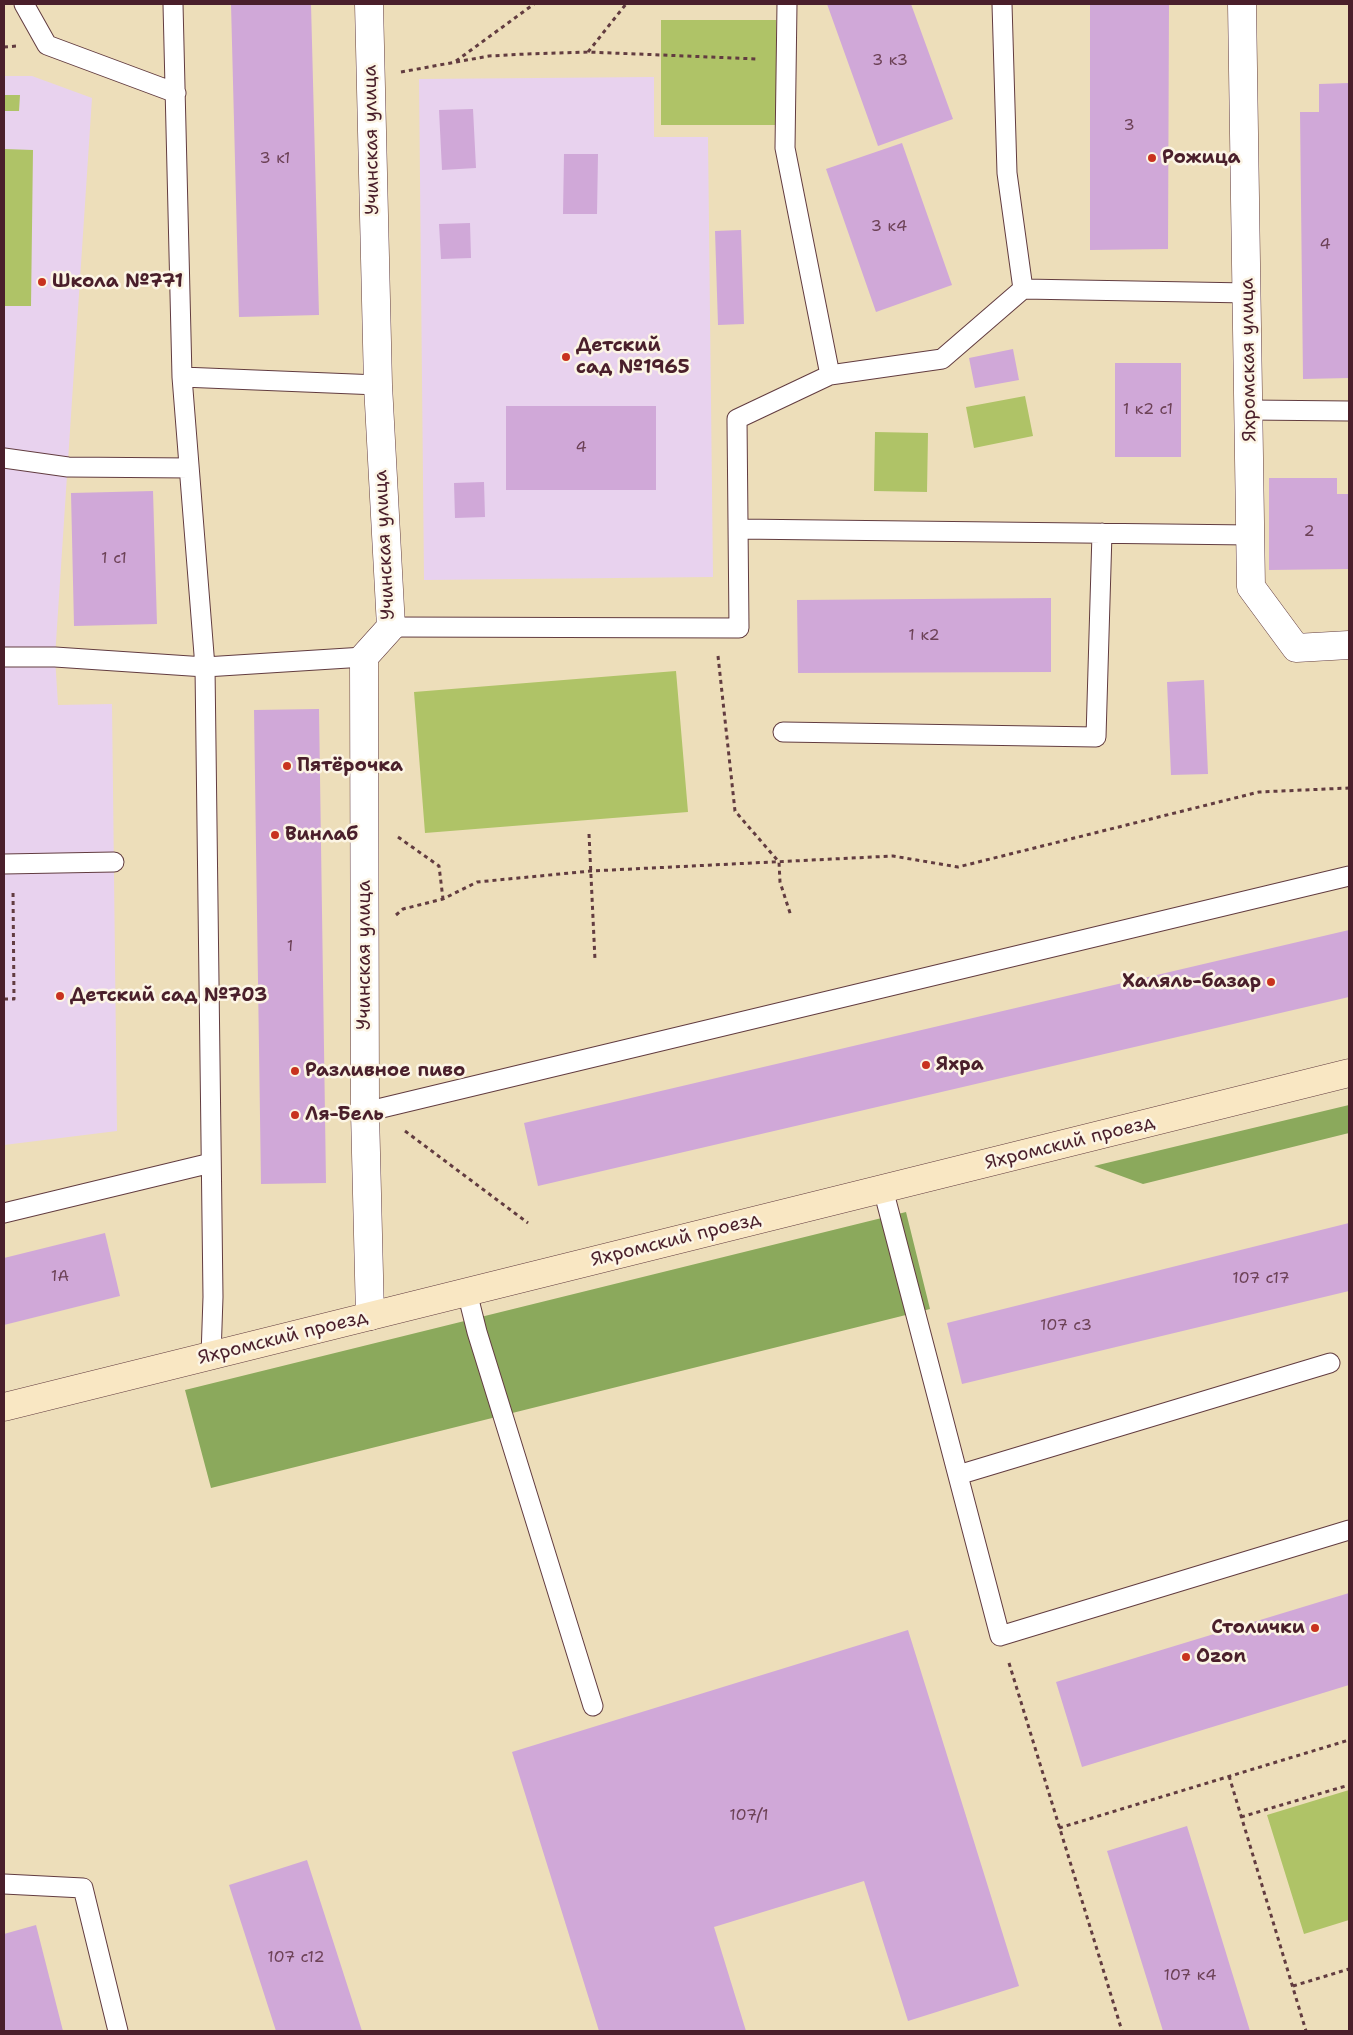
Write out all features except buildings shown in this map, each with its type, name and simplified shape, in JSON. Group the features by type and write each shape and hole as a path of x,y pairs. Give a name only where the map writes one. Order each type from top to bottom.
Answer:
{"street":[{"name":"Учинская улица","path":"369,4 378,385 390,627 364,657 365,940 371,1111 370,1316"},
{"name":"Яхромская улица","path":"1242,4 1250,410 1251,587 1296,648 1349,644"},
{"name":"Яхромский проезд","path":"4,1407 1349,1073"}],"lane":[{"path":"24,4 48,45 176,93"},
{"path":"173,4 182,377 205,667 213,1297 211,1356"},
{"path":"787,4 786,148 830,375"},
{"path":"1002,4 1007,173 1023,290"},
{"path":"390,627 738,628 737,419 830,375 942,359 1023,290 1248,293"},
{"path":"182,377 378,385"},
{"path":"1250,410 1349,411"},
{"path":"4,458 68,467 189,468"},
{"path":"738,529 1251,535"},
{"path":"784,732 1096,737 1102,533"},
{"path":"4,657 55,657 205,667 364,657"},
{"path":"8,864 114,862"},
{"path":"371,1111 1349,876"},
{"path":"4,1213 211,1163"},
{"path":"883,1189 1000,1636 1349,1530"},
{"path":"468,1292 477,1332 593,1706"},
{"path":"958,1476 1330,1363"},
{"path":"4,1884 84,1888 118,2031"}],"path":[{"path":"454,63 534,4"},
{"path":"588,52 626,4"},
{"path":"371,78 489,56 588,52 786,60"},
{"path":"716,628 735,810 779,862 780,882 791,916"},
{"path":"365,940 403,909 443,899 477,882 591,871 893,856 958,868 1259,792 1349,788"},
{"path":"589,834 595,960"},
{"path":"4,999 14,999 8,864"},
{"path":"371,1111 528,1224"},
{"path":"1000,1636 1122,2031"},
{"path":"1059,1828 1349,1740"},
{"path":"1228,1776 1306,2031"},
{"path":"1241,1817 1349,1785"},
{"path":"1293,1986 1349,1968"}],"shaded area":[{"path":"4,76 32,76 92,98 55,657 58,705 112,704 117,1131 4,1145"},
{"name":"Детский сад №1965","path":"654,77 654,137 708,137 713,577 424,580 419,79"}],"green space":[{"path":"661,20 776,20 776,125 661,125"},
{"path":"4,95 20,95 19,111 4,111"},
{"path":"4,149 33,150 31,306 4,306"},
{"path":"1025,396 1033,436 974,448 966,407"},
{"path":"875,432 928,433 927,492 874,491"},
{"path":"676,671 688,812 425,833 414,692"},
{"path":"1349,1105 1349,1133 1143,1184 1094,1166"},
{"path":"906,1212 930,1309 211,1488 185,1390"},
{"path":"1349,1790 1349,1920 1304,1934 1267,1815"}],"place":[{"name":"Рожица","path":"1152,158"},
{"name":"Школа №771","path":"42,282"},
{"name":"Детский сад №1965","path":"566,357"},
{"name":"Пятёрочка","path":"287,766"},
{"name":"Винлаб","path":"275,835"},
{"name":"Халяль-базар","path":"1271,982"},
{"name":"Детский сад №703","path":"60,996"},
{"name":"Яхра","path":"926,1065"},
{"name":"Разливное пиво","path":"295,1071"},
{"name":"Ля-Бель","path":"295,1115"},
{"name":"Столички","path":"1315,1628"},
{"name":"Ozon","path":"1186,1657"}]}
